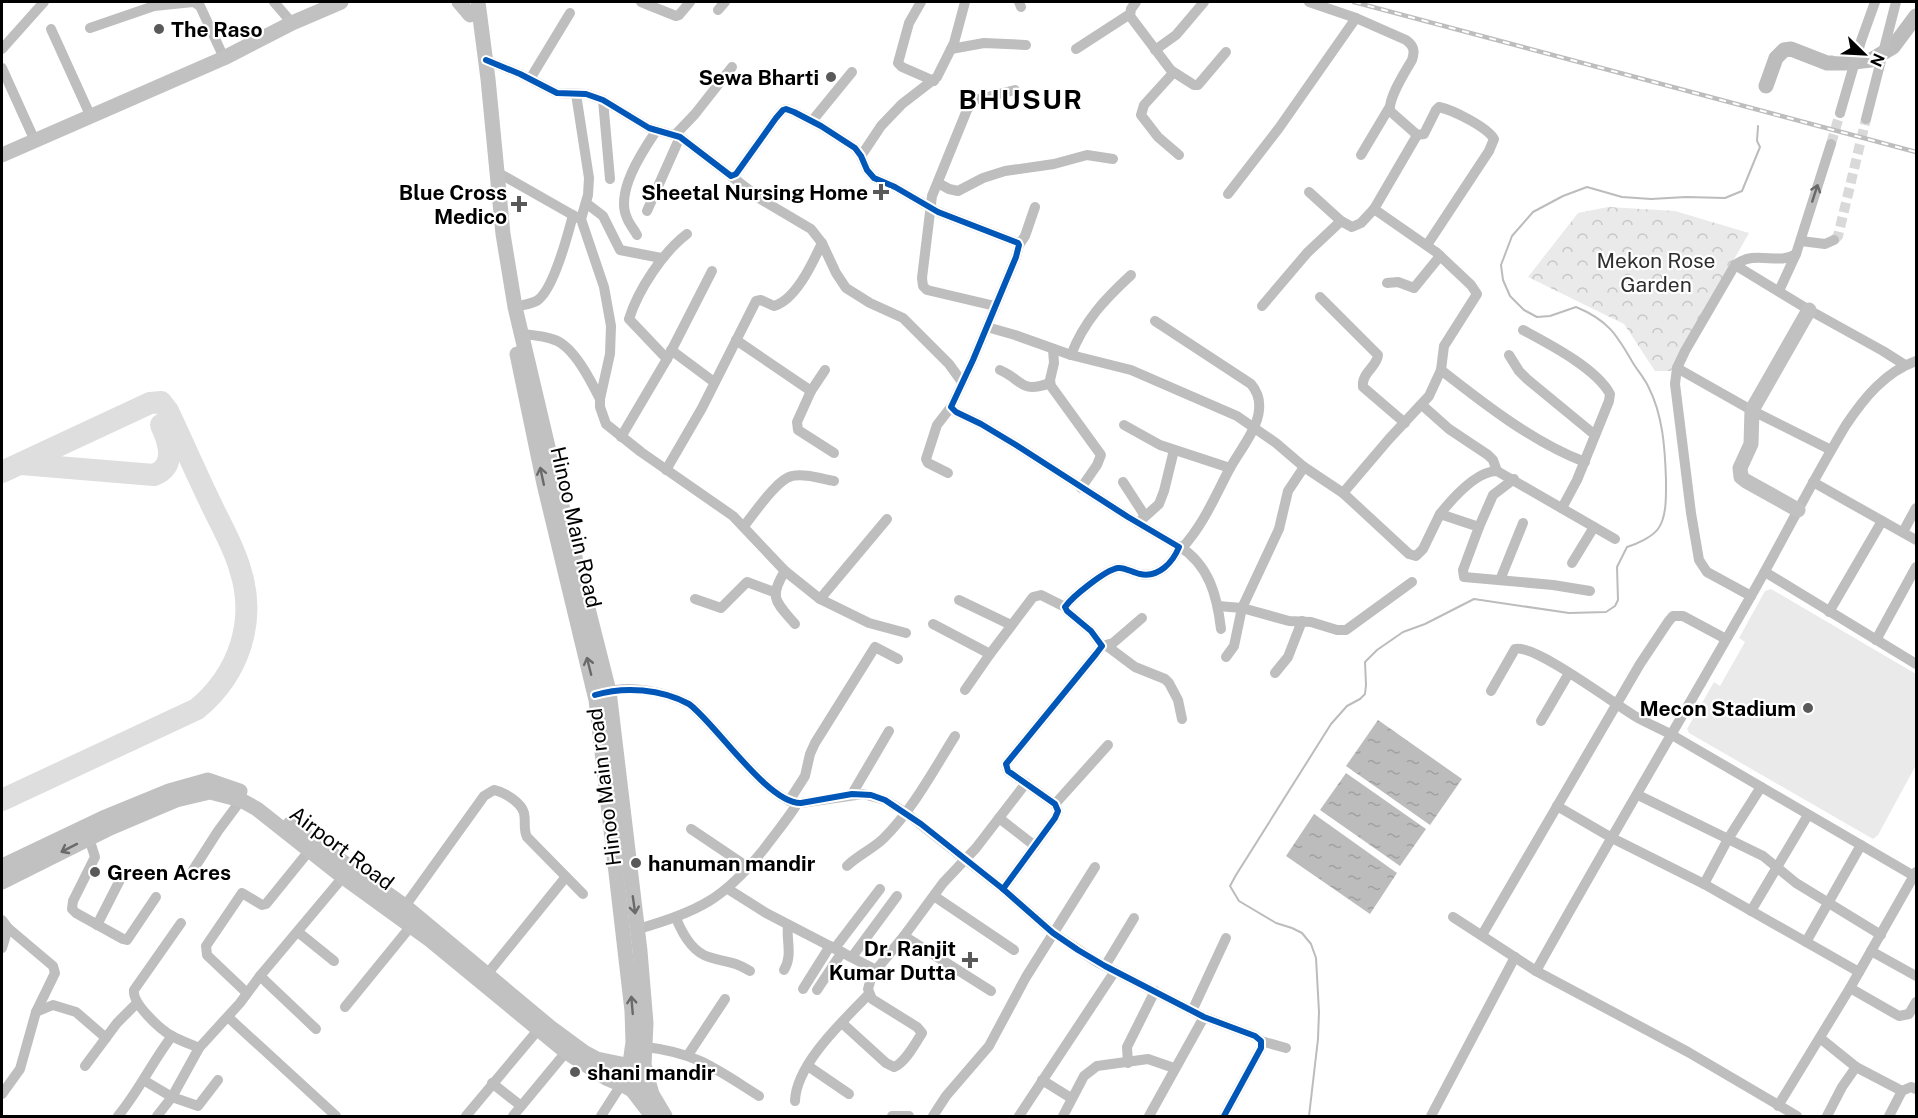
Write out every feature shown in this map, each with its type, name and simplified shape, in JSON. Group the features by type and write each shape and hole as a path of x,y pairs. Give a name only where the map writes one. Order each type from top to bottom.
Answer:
{"main road":[{"path":"2,155 224,58 292,23 341,2"},
{"path":"459,2 472,6"},
{"name":"Hinoo Main road","path":"472,6 486,60 503,234 515,307 561,502 602,693 638,929 646,1047 637,1068"},
{"name":"Hinoo Main Road","path":"472,6 494,235 501,274 544,484 602,693 602,740 637,1068"},
{"path":"1798,510 1741,477 1740,468 1751,444 1752,410 1809,310"},
{"name":"Airport Road","path":"2,866 103,818 169,790 208,780 240,791 405,906 538,1030 566,1052 606,1078 626,1087"},
{"name":"Airport Road","path":"2,882 89,838 176,801 210,792 241,800 257,809 343,877 590,1056 637,1068"},
{"path":"626,1087 640,1089 637,1068"},
{"path":"637,1068 621,1075 626,1087 652,1116"},
{"path":"637,1068 665,1116"}],"street":[{"path":"2,49 44,2"},
{"path":"90,28 154,6 194,2 201,6 224,58"},
{"path":"274,2 292,23"},
{"path":"641,2 676,16 690,2"},
{"path":"921,2 909,23 898,63 933,81"},
{"path":"861,156 886,121 911,96 933,81 940,72 951,49 965,2"},
{"path":"1076,49 1130,14 1136,2"},
{"path":"1155,50 1176,35 1204,2"},
{"path":"1309,2 1356,18 1406,40 1414,50 1412,60 1389,108 1361,155"},
{"path":"1840,112 1875,2"},
{"path":"1866,119 1896,2"},
{"path":"530,79 570,13"},
{"path":"1130,14 1172,72 1194,85 1198,85 1226,52"},
{"path":"1228,194 1279,128 1356,18"},
{"path":"51,29 91,117"},
{"path":"951,49 984,43 1026,45"},
{"path":"486,60 557,93 586,94 603,100 656,130 678,136 762,200 811,228 822,243 846,288 870,303 903,318 937,351 963,382"},
{"path":"647,211 678,136 732,67"},
{"path":"2,68 35,141"},
{"path":"812,121 852,72"},
{"path":"1172,72 1170,78 1144,105 1141,112 1144,121 1158,137 1179,155"},
{"path":"995,306 924,288 922,278 930,208 970,105 975,100 1015,90"},
{"path":"515,307 536,302 543,294 560,262 577,217 586,203 589,178 576,94"},
{"path":"603,100 610,179"},
{"path":"1389,108 1416,135 1424,134 1436,110 1440,107 1487,131 1494,139 1489,151 1427,245"},
{"path":"731,177 783,110 790,110 855,148 870,174 930,208 1016,241 1019,245"},
{"path":"637,235 626,213 626,196 637,160 656,130"},
{"path":"1310,192 1341,221 1354,227 1374,209 1416,135"},
{"path":"1779,291 1801,241 1831,144"},
{"path":"938,183 958,191 983,178 1005,171 1054,164 1087,155 1113,159"},
{"path":"497,172 577,217 604,287 611,326 610,354 600,399 600,407 606,424 744,526 785,571 820,599 869,623 906,633"},
{"path":"586,203 603,216 620,250 661,258"},
{"path":"948,473 928,463 926,459 937,425 951,407 963,382 1035,207"},
{"path":"1343,494 1376,454 1422,405 1435,385 1441,370 1444,346 1477,294 1471,285 1427,245 1374,209"},
{"path":"1262,306 1307,253 1341,221"},
{"path":"687,234 674,243 661,258 629,319 669,355 714,382"},
{"path":"1801,241 1825,244 1834,240"},
{"path":"666,470 702,408 756,301 761,300 774,306 785,300 806,273 822,243"},
{"path":"1751,596 1707,572 1699,560 1676,399 1677,368 1735,265 1747,258 1785,258 1796,254"},
{"path":"1387,282 1398,282 1414,288 1440,256"},
{"path":"1735,265 1905,365"},
{"path":"621,437 669,355 712,271"},
{"path":"1071,355 1083,328 1093,313 1131,275"},
{"path":"1320,297 1378,355 1364,378 1363,387 1405,423"},
{"path":"1065,607 1111,570 1122,568 1146,575 1168,565 1207,514 1254,427 1259,410 1257,393 1251,384 1155,321"},
{"path":"987,327 1071,355 1117,365 1225,410 1286,450 1304,467 1343,494 1405,551 1413,555 1423,549 1440,514 1473,480 1490,471 1497,471 1514,480 1615,539"},
{"path":"1523,330 1586,368 1608,390 1610,397 1585,462 1562,508"},
{"path":"522,334 554,340 564,346 583,369 600,399"},
{"path":"736,340 812,391"},
{"path":"1053,349 1054,367 1050,383 1101,455 1081,488"},
{"path":"1509,355 1527,379 1595,435"},
{"path":"1536,971 1856,409 1883,380 1905,365 1917,361"},
{"path":"1677,368 1752,410 1831,450"},
{"path":"825,370 797,422 798,430 834,453"},
{"path":"1000,370 1023,386 1033,388 1050,383"},
{"path":"1441,370 1523,428 1565,454 1585,462"},
{"path":"1422,405 1449,429 1491,458 1497,471"},
{"path":"951,407 1081,488 1141,520 1181,547 1200,565 1211,583 1218,606 1221,628"},
{"path":"1124,425 1149,440 1230,468"},
{"path":"1141,520 1156,507 1161,499 1174,450"},
{"path":"1226,657 1234,646 1242,608 1279,529 1288,490 1304,467"},
{"path":"744,526 772,491 788,477 794,475 834,481"},
{"path":"1514,480 1493,495 1462,576 1590,591"},
{"path":"1123,482 1141,520"},
{"path":"1813,482 1917,540"},
{"path":"1903,532 1917,508"},
{"path":"1440,514 1479,527"},
{"path":"820,599 887,519"},
{"path":"1829,612 1882,521"},
{"path":"1500,580 1523,523"},
{"path":"1572,563 1594,527"},
{"path":"1876,640 1917,567"},
{"path":"785,571 774,592 777,603 795,624"},
{"path":"1765,572 1917,664"},
{"path":"695,599 721,608 747,582 774,592"},
{"path":"1218,606 1242,608 1278,618 1346,630 1412,582"},
{"path":"965,690 1029,601 1037,595 1045,596 1065,607 1066,611 1104,645 1136,667 1165,679 1178,700 1182,719"},
{"path":"959,600 1011,625"},
{"path":"1482,935 1654,641 1673,616 1683,616 1726,639"},
{"path":"1003,889 1057,815 1058,808 1008,771 1006,764 1104,645 1142,618"},
{"path":"1275,672 1288,657 1302,621"},
{"path":"933,624 990,654"},
{"path":"638,929 676,918 700,907 728,889 749,868 793,802 805,776 815,743 875,647 898,659"},
{"path":"1491,691 1517,647 1540,655 1638,718 1672,735 1808,815 1916,874 1778,1106"},
{"path":"1541,721 1569,673"},
{"path":"602,693 623,689 675,698 689,704 752,770 793,802 852,794 871,795 891,803 1003,889 1053,933 1110,969 1204,1017 1255,1036 1261,1041 1286,1048"},
{"path":"852,794 889,731"},
{"path":"847,866 880,842 906,813 955,736"},
{"path":"1055,804 1108,745"},
{"path":"795,1101 798,1084 808,1066 842,1023 869,994 869,983 876,970 1026,783"},
{"path":"1704,884 1728,839 1761,787"},
{"path":"405,906 484,796 494,790 502,792 520,806 524,816 524,832 527,837 583,894"},
{"path":"1638,795 1763,856 1776,868 1829,904 1881,934"},
{"path":"194,870 218,831 241,800"},
{"path":"1557,806 1612,838 1704,884 1859,972"},
{"path":"1751,910 1808,815"},
{"path":"999,818 1035,846"},
{"path":"691,829 749,868"},
{"path":"89,838 95,857 73,901 72,909 127,940 156,897"},
{"path":"1806,942 1861,845"},
{"path":"247,993 207,955 206,946 243,893 262,905 266,904 309,851"},
{"path":"933,1116 946,1096 989,1046 1026,977 1095,867"},
{"path":"97,925 124,872"},
{"path":"157,1116 172,1097 199,1048 228,1017 343,877"},
{"path":"484,978 565,878"},
{"path":"728,889 788,925 876,970"},
{"path":"817,990 880,889"},
{"path":"802,989 897,896"},
{"path":"934,896 1014,950"},
{"path":"1453,917 1536,971 1688,1052 1797,1116"},
{"path":"676,918 686,939 702,954 732,962 750,971"},
{"path":"1019,1116 1110,969 1134,918"},
{"path":"181,923 134,990 134,995 137,1004 157,1024 172,1036 199,1048"},
{"path":"2,948 5,924"},
{"path":"2,1094 20,1069 36,1012 55,973 53,966 5,924"},
{"path":"784,970 789,960 788,925"},
{"path":"345,1007 411,926"},
{"path":"298,932 334,961"},
{"path":"904,936 991,991"},
{"path":"1192,1011 1226,938"},
{"path":"1871,951 1917,976"},
{"path":"1431,1116 1515,957"},
{"path":"260,976 316,1029"},
{"path":"1850,988 1899,1016 1909,1014 1917,1002"},
{"path":"1128,1063 1127,1047 1155,991"},
{"path":"842,1023 886,1063 895,1068 899,1065 922,1034 917,1027 884,1008 869,994"},
{"path":"688,1055 725,999"},
{"path":"85,1066 117,1023 137,1004"},
{"path":"36,1012 53,1005 76,1012 106,1038"},
{"path":"228,1017 336,1116"},
{"path":"1149,1116 1204,1017"},
{"path":"466,1116 538,1030"},
{"path":"118,1116 145,1081 157,1056 172,1036"},
{"path":"1820,1038 1856,1067 1902,1091"},
{"path":"1224,1116 1258,1053 1261,1041"},
{"path":"646,1047 688,1055 712,1066 759,1096"},
{"path":"513,1116 566,1052"},
{"path":"1063,1116 1084,1076 1097,1066 1148,1059 1174,1068"},
{"path":"808,1066 849,1094"},
{"path":"1827,1116 1842,1087 1856,1067"},
{"path":"145,1081 172,1097 198,1106 218,1080"},
{"path":"1042,1080 1071,1098"},
{"path":"492,1083 521,1106"},
{"path":"601,1116 626,1087"},
{"path":"1889,1116 1902,1091 1911,1087 1917,1089"},
{"path":"892,1116 909,1116"}],"green space":[{"name":"Mekon Rose Garden","path":"1608,207 1675,211 1749,233 1671,371 1655,371 1624,324 1528,277 1578,213"},
{"name":"Mecon Stadium","path":"1771,589 1916,674 1916,765 1878,835 1873,839 1689,733 1687,729 1714,682 1720,686 1745,642 1739,638 1765,591"}],"water":[{"path":"1378,720 1462,779 1430,825 1346,766"},
{"path":"1346,773 1426,829 1400,866 1320,810"},
{"path":"1314,814 1397,873 1370,914 1286,856"}],"waterway":[{"path":"1766,86 1776,58 1784,50 1791,49 1827,63 1871,60 1893,47 1916,16"},
{"path":"1309,1116 1318,1039 1316,958 1311,944 1302,933 1276,923 1239,901 1230,886 1236,875 1331,724 1347,706 1365,694 1365,662 1377,650 1403,632 1425,624 1474,599 1569,613 1606,612 1615,606 1618,600 1617,567 1627,547 1644,540 1655,532 1661,524 1664,512 1666,480 1662,432 1657,408 1646,383 1616,336 1596,317 1576,307 1550,316 1537,317 1524,310 1510,296 1503,280 1501,265 1512,236 1533,212 1563,196 1587,187 1622,197 1651,199 1725,198 1742,191 1760,147 1757,141 1758,126"}],"taxiway":[{"path":"2,472 150,403 161,402 168,411 228,537 240,569 245,589 246,608 245,627 234,663 212,695 197,709 2,800"},
{"path":"21,464 154,475 166,466 169,453 167,439 161,425"}],"tunnel":[{"path":"1831,144 1840,113"},
{"path":"1834,240 1838,236 1866,119"}],"railway":[{"path":"1354,2 1916,152"}],"cycle path":[{"path":"486,60 557,93 586,94 603,100 649,128 680,137 731,176 736,174 776,118 786,109 821,126 855,148 874,178 895,187 938,212 1018,243 1016,257 951,407 1179,547 1169,563 1159,571 1147,575 1121,568 1112,570 1089,584 1065,607 1091,631 1102,646 1006,764 1008,771 1055,804 1058,811 1003,889"},
{"path":"595,695 618,690 643,690 667,695 689,704 758,777 773,791 788,800 801,803 852,794 871,795 885,800 921,824 1003,889 1053,933 1078,950 1204,1017 1255,1036 1261,1041 1261,1048 1224,1116"}],"place":[{"name":"The Raso","path":"159,29"},
{"name":"Sewa Bharti","path":"831,77"},
{"name":"Sheetal Nursing Home","path":"881,192"},
{"name":"Blue Cross Medico","path":"519,204"},
{"name":"Mecon Stadium","path":"1808,708"},
{"name":"hanuman mandir","path":"636,863"},
{"name":"Green Acres","path":"95,872"},
{"name":"Dr. Ranjit Kumar Dutta","path":"970,960"},
{"name":"shani mandir","path":"575,1072"}],"district":[{"name":"BHUSUR","path":"1021,99"}]}
